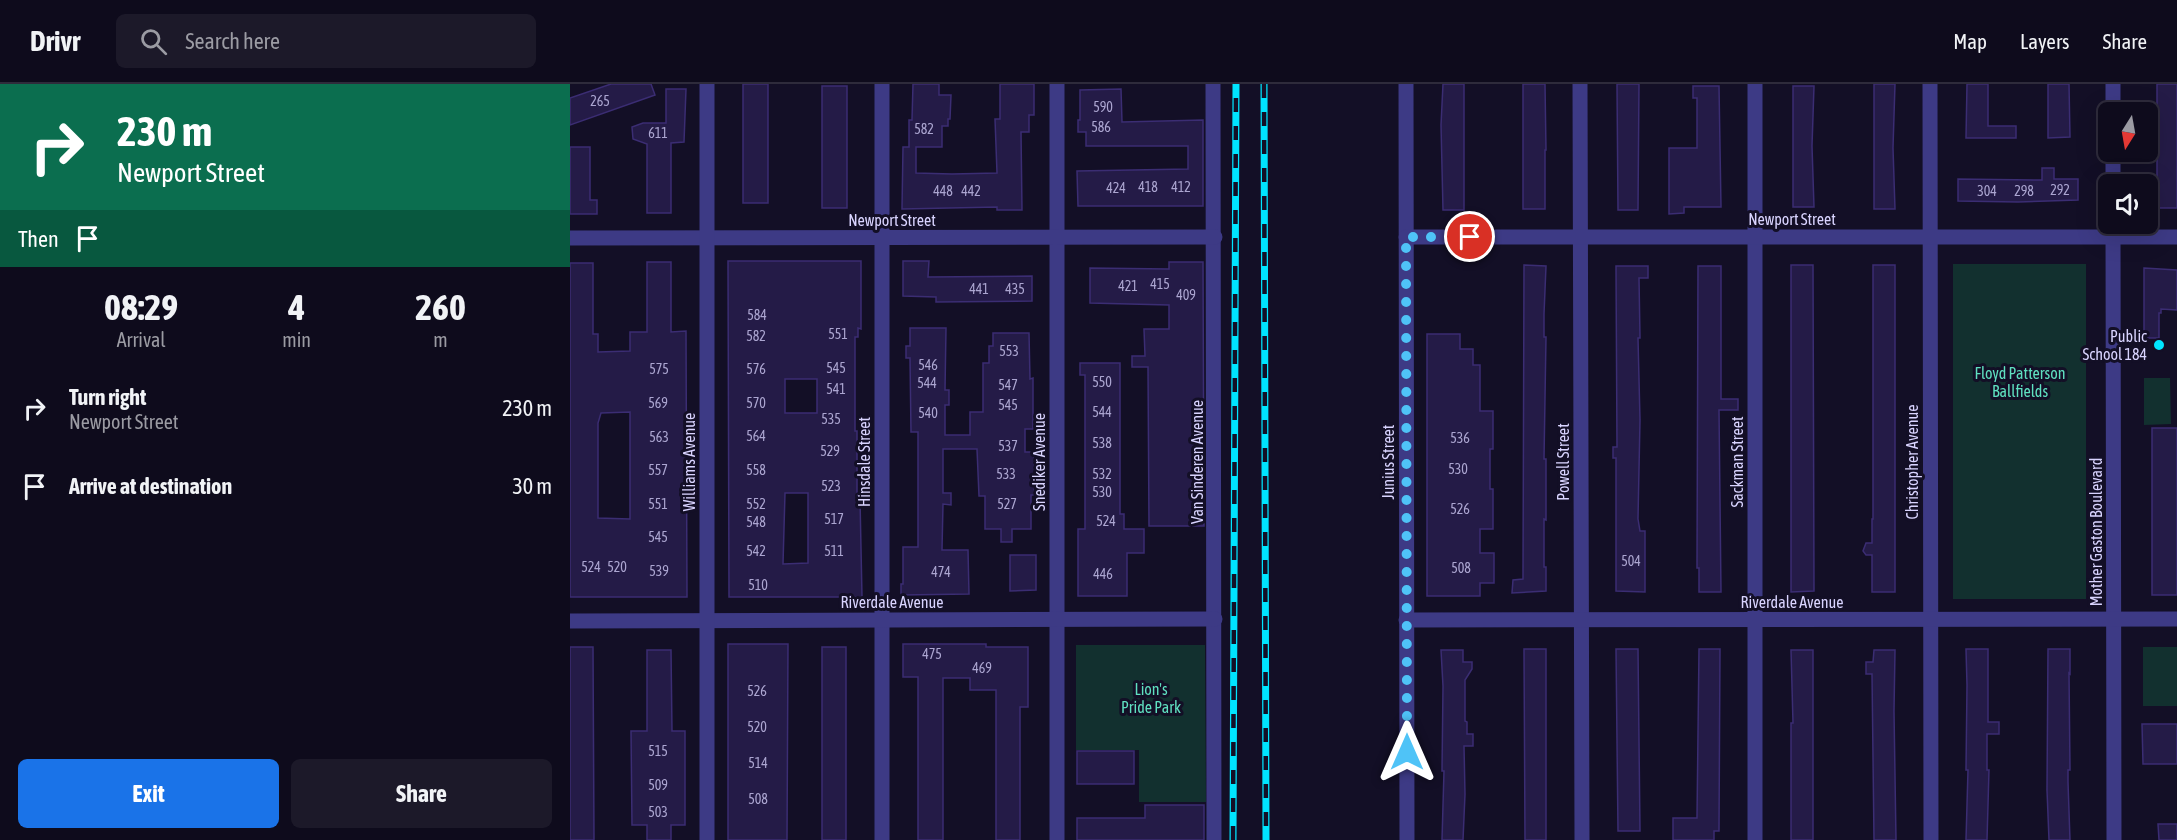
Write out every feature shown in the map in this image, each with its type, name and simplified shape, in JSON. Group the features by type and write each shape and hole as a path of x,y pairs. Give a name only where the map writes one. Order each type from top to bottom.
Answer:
{"street":[{"name":"Williams Avenue","path":"707,84 707,840"},
{"name":"Hinsdale Street","path":"882,84 882,840"},
{"name":"Snediker Avenue","path":"1057,84 1057,840"},
{"name":"Van Sinderen Avenue","path":"1214,84 1214,840"},
{"name":"Junius Street","path":"1406,84 1407,840"},
{"name":"Powell Street","path":"1580,84 1582,840"},
{"name":"Sackman Street","path":"1755,84 1755,840"},
{"name":"Christopher Avenue","path":"1930,84 1931,840"},
{"path":"2113,84 2113,102"},
{"name":"Newport Street","path":"1406,237 1930,237 2098,231"},
{"name":"Mother Gaston Boulevard","path":"2113,234 2114,840"},
{"name":"Newport Street","path":"2150,234 2177,237"},
{"name":"Newport Street","path":"570,238 1215,237"},
{"name":"Riverdale Avenue","path":"570,621 1215,619"},
{"name":"Riverdale Avenue","path":"1406,620 2177,619"}],"green space":[{"name":"Floyd Patterson Ballfields","path":"1953,264 2086,264 2086,599 1953,599"},
{"path":"2144,378 2170,378 2171,424 2144,425"},
{"name":"Lion's Pride Park","path":"1076,645 1205,645 1206,802 1139,802 1139,750 1076,750"},
{"path":"2143,647 2177,647 2177,706 2143,706"}],"building":[{"path":"611,84 651,84 655,95 570,125 570,98"},
{"path":"743,84 768,84 768,203 743,203"},
{"path":"913,84 939,84 939,95 951,95 948,126 942,126 942,147 916,147 916,173 952,174 997,173 995,119 1000,119 1000,84 1034,84 1034,115 1029,115 1029,132 1021,132 1022,210 997,210 997,207 902,209 903,147 909,147"},
{"path":"1443,84 1464,84 1464,210 1443,210 1441,125"},
{"path":"1523,84 1545,84 1545,209 1523,209"},
{"path":"1617,84 1639,84 1638,210 1618,210"},
{"path":"1874,84 1895,84 1893,148 1895,209 1874,209"},
{"path":"1967,84 1988,84 1988,126 2016,126 2016,138 1966,138"},
{"path":"2048,84 2069,84 2070,137 2048,138"},
{"path":"2157,84 2177,84 2177,208 2158,208"},
{"path":"822,86 847,86 847,208 822,208"},
{"path":"1693,86 1719,86 1721,207 1684,207 1684,213 1669,214 1669,148 1697,148 1697,98 1693,98"},
{"path":"1793,86 1814,86 1812,146 1814,207 1793,207"},
{"path":"666,89 686,89 684,142 671,143 671,213 647,213 647,144 633,139 632,127 643,123 666,123"},
{"path":"1121,89 1122,122 1203,120 1203,206 1078,206 1077,171 1188,169 1188,146 1086,146 1086,132 1078,132 1080,90"},
{"path":"570,147 590,147 590,200 597,200 597,214 570,214"},
{"path":"2042,168 2054,168 2054,179 2078,179 2078,200 1958,201 1958,179 2042,180"},
{"path":"728,261 861,261 861,329 858,328 858,337 855,337 855,431 857,431 857,499 860,499 862,597 729,597","holes":["785,379 817,379 817,413 785,413","785,493 808,493 808,563 783,564"]},
{"path":"903,261 929,261 928,277 1032,276 1032,301 936,302 936,297 903,296"},
{"path":"647,262 671,262 671,332 686,331 687,597 570,597 570,263 593,263 593,334 598,334 598,352 630,351 630,332 647,332","holes":["630,412 630,519 598,518 598,423 601,413"]},
{"path":"1169,262 1203,262 1204,526 1149,526 1148,367 1132,367 1132,356 1145,356 1144,329 1169,329 1169,305 1090,303 1090,268 1169,269"},
{"path":"1524,265 1546,266 1544,567 1546,567 1546,591 1512,593 1513,580 1523,579"},
{"path":"1791,265 1813,265 1814,591 1791,592"},
{"path":"1873,265 1895,265 1895,592 1872,592 1872,555 1866,555 1863,551 1866,543 1872,543 1873,519"},
{"path":"1616,266 1648,266 1648,278 1639,278 1640,338 1638,338 1640,420 1638,519 1640,531 1645,531 1645,592 1616,591 1616,458 1613,458 1613,447 1617,447"},
{"path":"1698,266 1721,266 1721,399 1738,399 1738,410 1719,410 1721,592 1699,592 1699,568 1697,568"},
{"name":"Public School 184","path":"2144,268 2177,270 2177,310 2161,309 2159,338 2144,338"},
{"path":"910,328 946,328 945,390 949,390 949,405 945,405 945,435 970,435 970,412 983,412 983,363 989,363 989,346 993,346 993,333 1029,333 1030,379 1033,378 1033,429 1025,429 1025,452 1034,452 1031,529 1012,529 1012,542 1001,542 1001,529 985,529 985,496 979,496 977,449 943,449 943,493 951,493 951,505 943,504 942,550 968,550 969,594 901,595 903,547 918,547 918,432 911,432 910,358 906,358 906,346 910,346"},
{"path":"1427,334 1460,334 1460,349 1473,349 1473,365 1480,365 1480,411 1493,411 1490,489 1493,489 1493,529 1480,529 1480,553 1494,553 1494,583 1480,583 1480,596 1427,596"},
{"path":"1080,363 1120,363 1120,514 1124,514 1124,529 1144,529 1144,553 1127,553 1127,596 1078,596 1078,529 1085,529 1085,375 1080,375"},
{"path":"2152,428 2177,428 2177,595 2152,595"},
{"path":"1010,555 1036,555 1036,590 1010,591"},
{"path":"728,644 788,644 787,840 728,840"},
{"path":"903,644 986,644 986,647 1028,647 1028,707 1020,707 1020,840 996,840 996,690 970,690 970,678 943,678 943,840 918,840 918,677 903,677"},
{"path":"570,647 593,647 594,840 570,840"},
{"path":"822,647 846,647 846,840 822,840"},
{"path":"1524,649 1546,649 1546,840 1525,840"},
{"path":"1616,649 1638,649 1640,831 1618,831"},
{"path":"1699,649 1720,649 1719,831 1714,831 1714,840 1673,840 1673,818 1697,818"},
{"path":"1966,649 1988,649 1988,722 1999,722 1999,734 1987,734 1987,770 1989,770 1987,840 1966,840 1968,770 1966,770"},
{"path":"2048,649 2070,649 2070,770 2068,770 2068,782 2070,840 2049,840"},
{"path":"647,650 671,650 672,731 685,731 685,825 671,825 671,840 647,840 647,825 632,825 631,731 647,731"},
{"path":"1441,650 1463,650 1463,662 1472,662 1472,669 1465,680 1465,721 1467,722 1467,734 1473,734 1473,746 1464,746 1463,840 1442,840 1444,771 1442,771"},
{"path":"1791,650 1813,650 1813,840 1791,840 1791,723 1793,723"},
{"path":"1874,650 1895,650 1896,840 1874,840 1872,674 1866,674 1866,662 1873,662"},
{"path":"2142,724 2177,724 2177,764 2143,764"},
{"path":"1077,751 1134,751 1134,784 1077,784"},
{"path":"1145,805 1204,805 1204,840 1077,840 1077,818 1145,818"},
{"path":"2158,824 2177,824 2177,840 2159,840"}],"railway":[{"path":"1233,840 1236,84"},
{"path":"1264,84 1266,840"}],"place":[{"name":"Public School 184","path":"2159,345"}],"route":[{"path":"1407,752 1406,237 1470,237"}]}
